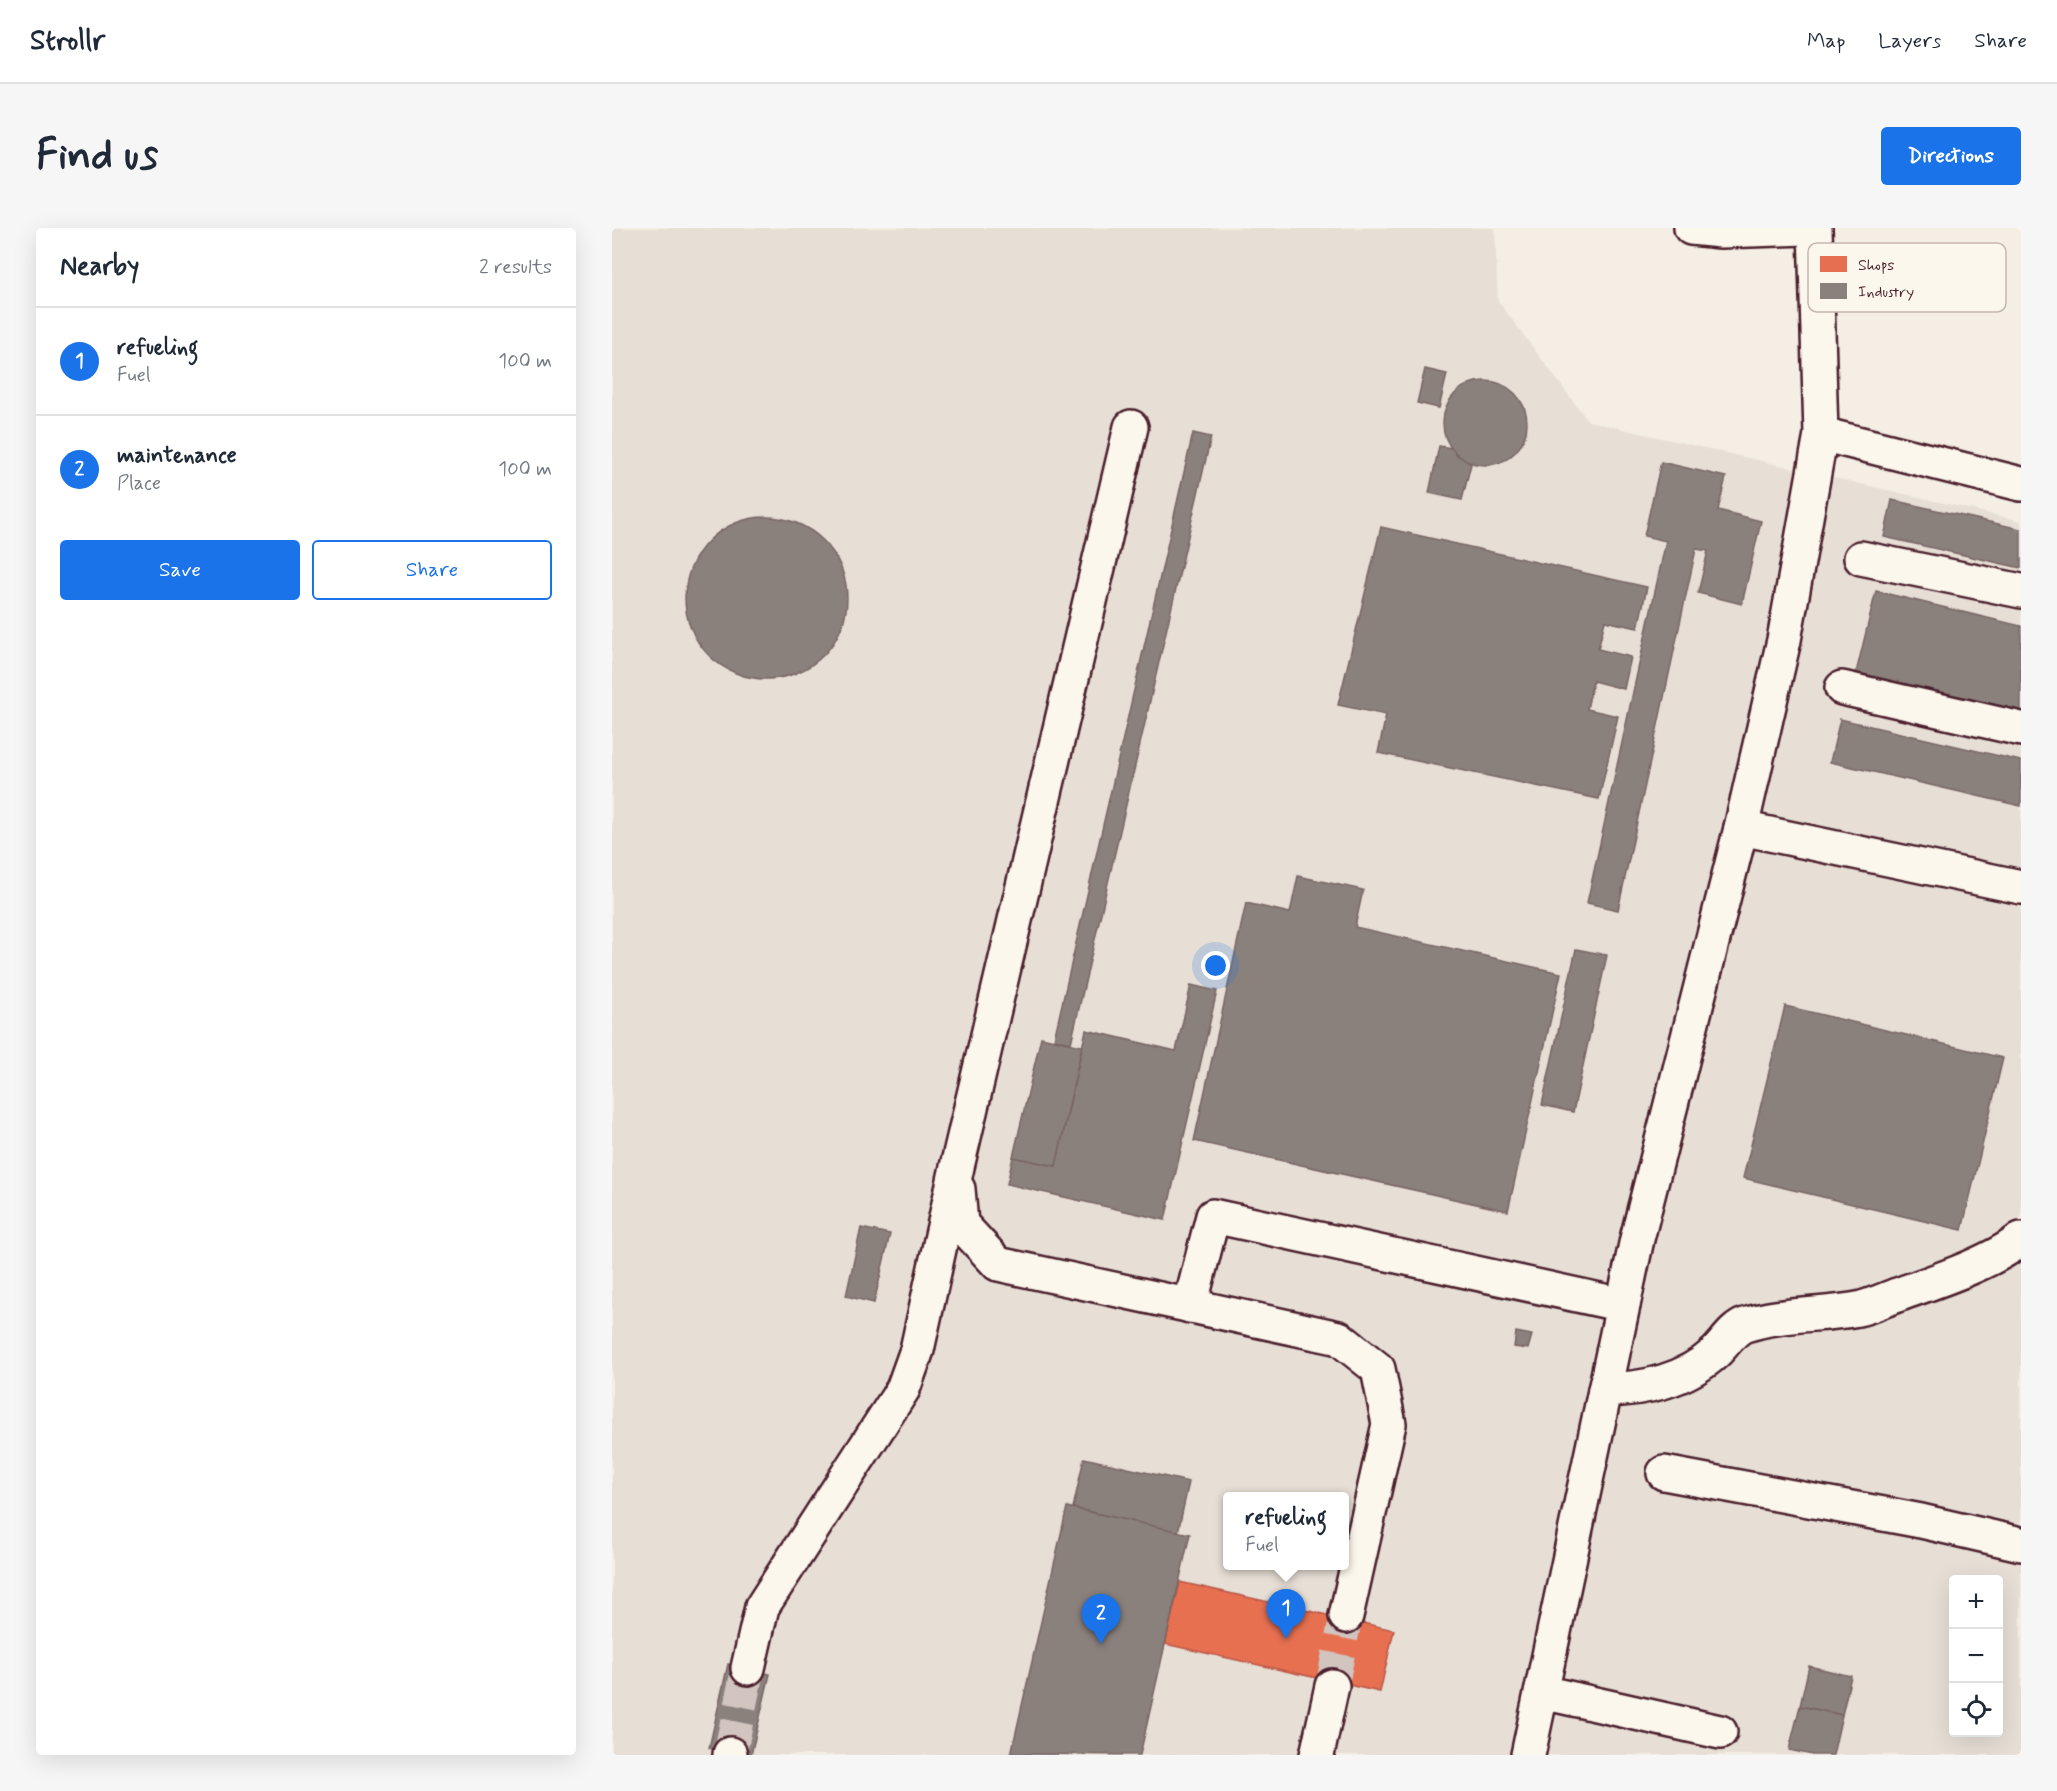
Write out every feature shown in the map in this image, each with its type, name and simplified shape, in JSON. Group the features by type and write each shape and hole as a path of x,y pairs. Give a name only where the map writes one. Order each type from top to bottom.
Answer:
{"street":[{"path":"1691,228 1721,231 1806,228"},
{"path":"1815,228 1815,243"},
{"path":"1528,1755 1637,1239 1741,828 1784,640 1821,435 1817,312"},
{"path":"748,1668 762,1607 903,1389 917,1350 957,1167 1131,427"},
{"path":"1821,435 2021,484"},
{"path":"1861,558 2021,591"},
{"path":"1842,688 2021,729"},
{"path":"1741,828 2021,887"},
{"path":"957,1167 961,1224 998,1264 1339,1338 1378,1369 1389,1424 1346,1616"},
{"path":"1190,1306 1214,1216 1623,1305"},
{"path":"1605,1390 1635,1390 1663,1383 1690,1371 1714,1354 1742,1326 1782,1316 1859,1309 1934,1282 2007,1250 2021,1239"},
{"path":"1664,1473 1921,1521 2021,1544"},
{"path":"1317,1755 1332,1686"},
{"path":"1542,1692 1720,1732"}],"shaded area":[{"path":"612,228 1495,228 1498,301 1588,421 2021,521 2021,1755 612,1755"}],"building: Shops":[{"path":"1180,1582 1394,1630 1380,1692 1165,1644"}],"building: Industry":[{"path":"1425,369 1447,374 1439,408 1417,403"},
{"path":"1485,381 1501,384 1520,400 1527,423 1524,439 1508,458 1485,465 1469,462 1450,446 1443,423 1446,407 1462,388"},
{"path":"1193,433 1211,437 1071,1043 1054,1039"},
{"path":"1439,446 1452,448 1456,454 1471,464 1462,500 1429,493"},
{"path":"1661,462 1726,477 1718,510 1761,521 1742,604 1698,593 1708,551 1696,549 1618,910 1587,903 1666,541 1644,536"},
{"path":"1892,500 2021,529 2021,568 1884,537"},
{"path":"766,517 782,518 797,523 824,540 841,567 846,582 846,614 841,629 824,656 797,673 782,678 766,679 750,678 735,673 708,656 691,629 686,614 685,598 686,582 691,567 708,540 735,523 750,518"},
{"path":"1381,527 1647,587 1638,628 1605,621 1598,649 1631,657 1624,689 1593,681 1587,709 1618,716 1599,799 1378,753 1386,715 1338,705"},
{"path":"1876,591 2021,626 2021,712 1856,673"},
{"path":"1840,719 2021,761 2021,806 1830,762"},
{"path":"1298,876 1363,890 1355,927 1561,973 1508,1211 1194,1141 1246,903 1290,913"},
{"path":"1576,949 1607,955 1573,1112 1542,1105"},
{"path":"1191,985 1217,991 1165,1220 1007,1184 1013,1157 1056,1166 1086,1030 1176,1051"},
{"path":"1785,1006 2003,1058 1962,1230 1743,1178"},
{"path":"1041,1037 1082,1046 1056,1166 1013,1157"},
{"path":"861,1228 890,1234 874,1303 846,1296"},
{"path":"1516,1332 1532,1335 1528,1349 1514,1347"},
{"path":"1084,1458 1189,1482 1178,1532 1073,1508"},
{"path":"1067,1507 1190,1534 1140,1755 1011,1754"},
{"path":"728,1664 770,1674 751,1755 739,1755 709,1748"},
{"path":"1809,1666 1851,1676 1842,1715 1800,1706"},
{"path":"1800,1706 1842,1715 1833,1755 1812,1755 1789,1750"}],"tunnel":[{"path":"1332,1686 1346,1616"},
{"path":"730,1754 748,1668"}],"place":[{"name":"refueling","path":"1286,1639"},
{"name":"maintenance","path":"1101,1644"}]}
